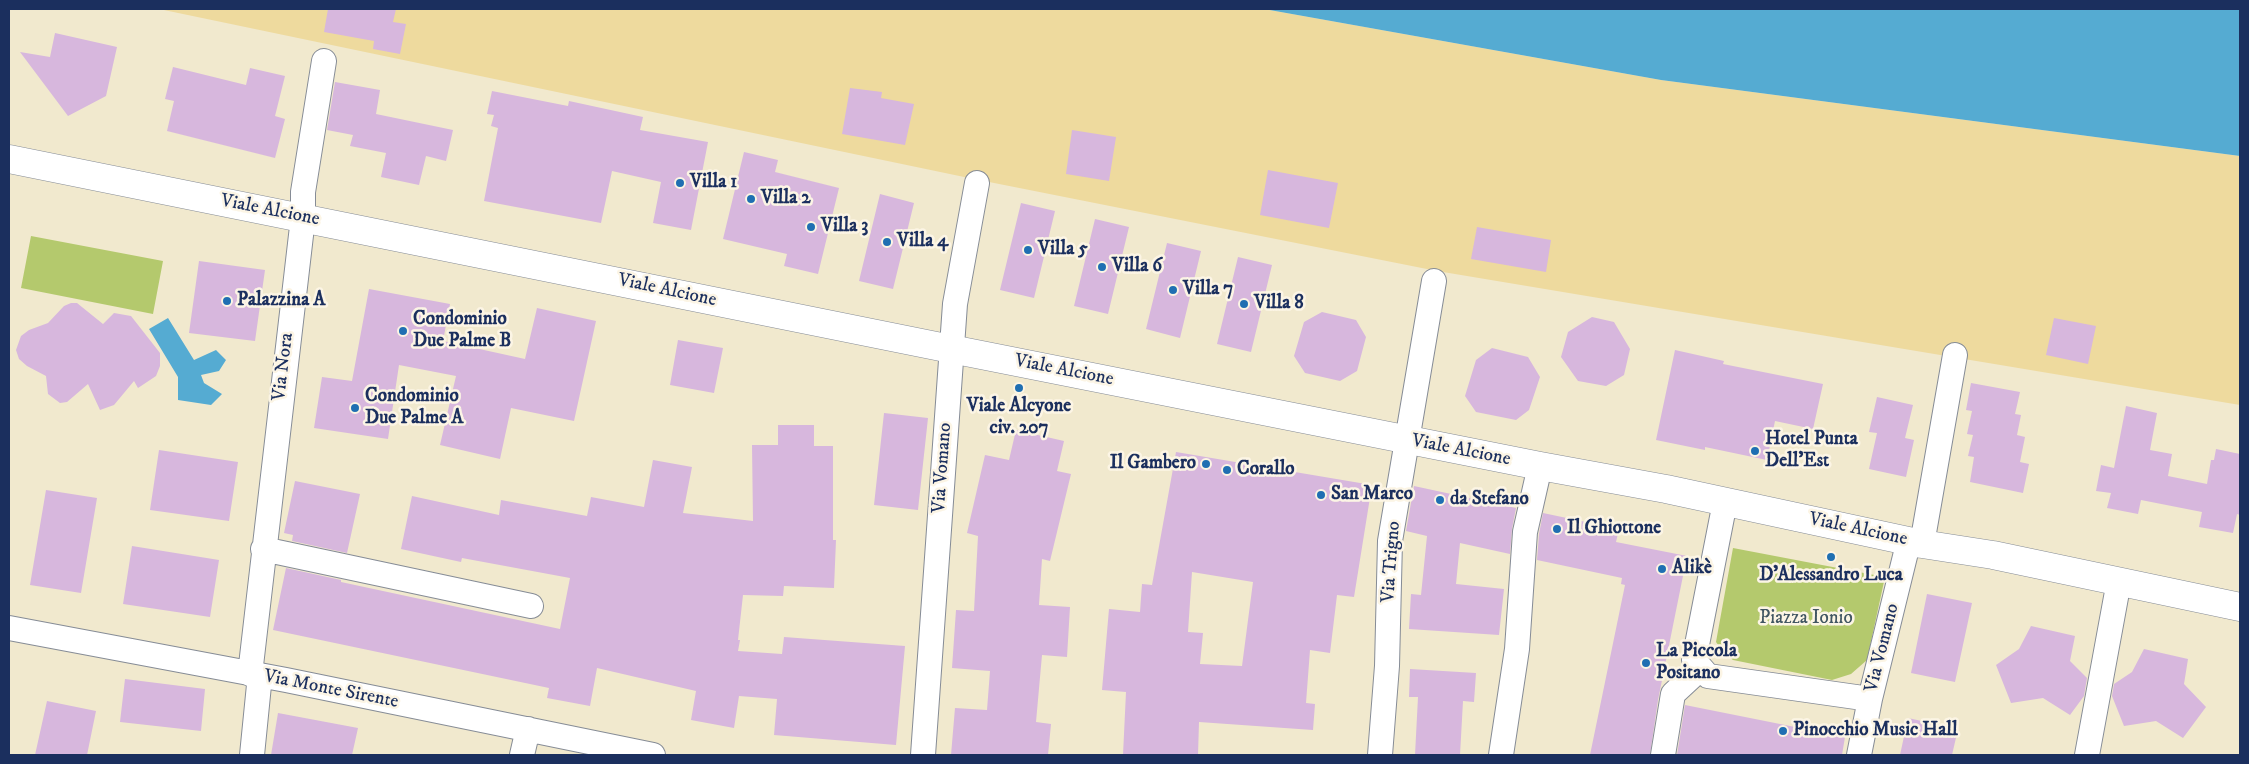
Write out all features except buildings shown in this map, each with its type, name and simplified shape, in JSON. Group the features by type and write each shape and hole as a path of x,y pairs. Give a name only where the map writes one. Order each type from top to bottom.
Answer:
{"street":[{"name":"Via Nora","path":"252,755 250,674 263,549 303,218 303,192 324,61"},
{"name":"Viale Alcione","path":"9,159 951,349 1725,502 1915,542 1993,555 2240,607"},
{"name":"Via Vomano","path":"923,755 955,304 978,184"},
{"name":"Via Trigno","path":"1380,755 1386,666 1390,541 1434,281"},
{"name":"Via Vomano","path":"1859,755 1870,699 1915,542 1955,355"},
{"path":"1501,755 1517,649 1525,532 1540,466"},
{"path":"1725,502 1694,660 1708,676 1870,699"},
{"path":"263,549 531,606"},
{"path":"2087,755 2119,581"},
{"name":"Via Monte Sirente","path":"9,628 286,680 653,755"},
{"path":"1662,755 1673,694 1701,668"},
{"path":"522,755 528,730"}],"green space":[{"path":"31,236 163,261 153,314 21,288"},
{"name":"Piazza Ionio","path":"1733,548 1885,577 1867,660 1851,674 1832,680 1733,660 1724,653 1716,642"}],"sand":[{"path":"159,9 1264,9 1661,80 2240,156 2240,405 1437,271 969,178"}],"water":[{"path":"1264,9 2240,9 2240,156 1661,80"},
{"path":"168,318 194,360 216,350 226,360 219,371 201,375 204,383 222,394 211,405 178,400 178,377 149,329"}],"place":[{"name":"Villa 1","path":"680,183"},
{"name":"Villa 2","path":"751,199"},
{"name":"Villa 3","path":"811,227"},
{"name":"Villa 4","path":"887,242"},
{"name":"Villa 5","path":"1028,250"},
{"name":"Villa 6","path":"1102,267"},
{"name":"Villa 7","path":"1173,290"},
{"name":"Palazzina A","path":"227,301"},
{"name":"Villa 8","path":"1244,304"},
{"name":"Condominio Due Palme B","path":"403,331"},
{"name":"Viale Alcyone civ. 207","path":"1019,388"},
{"name":"Condominio Due Palme A","path":"355,408"},
{"name":"Hotel Punta Dell'Est","path":"1755,451"},
{"name":"Il Gambero","path":"1206,464"},
{"name":"Corallo","path":"1227,470"},
{"name":"San Marco","path":"1321,495"},
{"name":"da Stefano","path":"1440,500"},
{"name":"Il Ghiottone","path":"1557,529"},
{"name":"D'Alessandro Luca","path":"1831,557"},
{"name":"Alikè","path":"1662,569"},
{"name":"La Piccola Positano","path":"1646,663"},
{"name":"Pinocchio Music Hall","path":"1783,731"}]}
